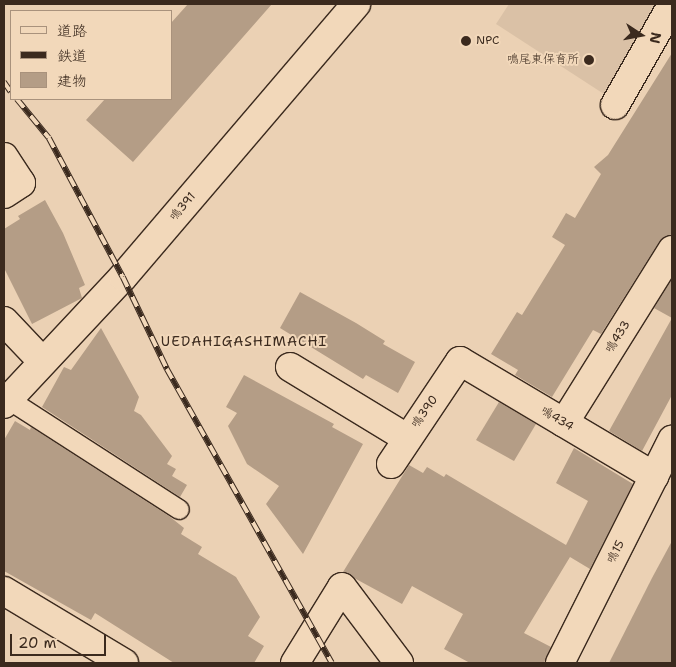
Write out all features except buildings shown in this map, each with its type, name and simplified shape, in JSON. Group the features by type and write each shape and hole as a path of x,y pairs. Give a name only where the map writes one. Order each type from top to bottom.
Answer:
{"street":[{"name":"鳴391","path":"6,402 42,361 123,277 356,4"},
{"path":"615,105 672,5"},
{"path":"4,157 21,183 4,194"},
{"name":"鳴433","path":"564,423 672,250"},
{"path":"4,321 42,361"},
{"name":"鳴434","path":"460,361 654,476"},
{"name":"鳴390","path":"391,464 406,438 460,361"},
{"path":"290,367 406,438"},
{"name":"鳴15","path":"560,663 672,440"},
{"path":"295,663 342,587 399,663"},
{"path":"4,591 124,663"}],"lane":[{"path":"6,402 179,509"}],"shaded area":[{"name":"鳴尾東保育所","path":"509,4 660,4 607,96 496,24"}],"railway":[{"path":"4,82 10,91"},
{"path":"18,100 49,138 123,277 167,369 332,663"}],"place":[{"name":"NPC","path":"466,41"},
{"name":"鳴尾東保育所","path":"589,60"}],"district":[{"name":"UEDAHIGASHIMACHI","path":"244,341"}]}
